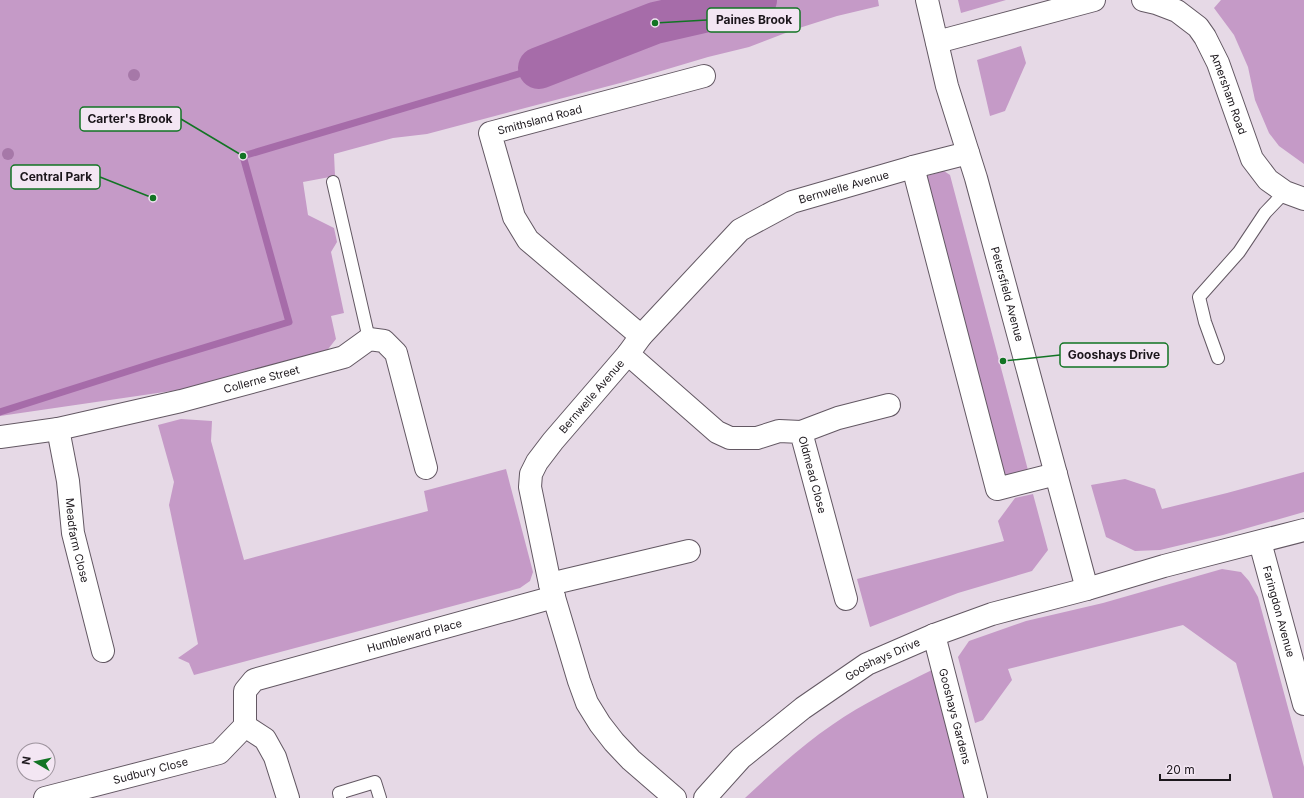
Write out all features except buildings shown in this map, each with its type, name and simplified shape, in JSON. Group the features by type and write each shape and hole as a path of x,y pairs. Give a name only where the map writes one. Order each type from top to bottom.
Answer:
{"street":[{"name":"Petersfield Avenue","path":"927,0 947,86 968,153 1087,589"},
{"path":"937,42 972,34 1094,0"},
{"name":"Amersham Road","path":"1143,0 1177,11 1198,27 1218,63 1252,159 1268,180 1295,196"},
{"name":"Smithsland Road","path":"641,336 528,240 514,217 490,133 704,76"},
{"name":"Bernwelle Avenue","path":"675,798 631,760 614,742 600,724 587,703 552,590 530,487 532,474 537,462 553,441 628,354 641,336 740,230 792,202 913,167 968,153"},
{"path":"913,167 998,489 1056,474"},
{"path":"369,339 384,341 396,353 426,468"},
{"name":"Collerne Street","path":"0,437 58,429 181,401 344,357 369,339"},
{"name":"Oldmead Close","path":"628,354 717,432 730,438 757,438 779,431 801,432 846,599"},
{"path":"801,432 838,418 889,405"},
{"name":"Meadfarm Close","path":"58,429 68,481 73,533 103,651"},
{"name":"Gooshays Drive","path":"705,798 741,758 803,708 867,664 934,635 992,614 1087,589 1164,566 1304,530"},
{"name":"Faringdon Avenue","path":"1260,542 1304,704"},
{"name":"Humbleward Place","path":"245,726 245,691 254,680 552,590 689,551"},
{"name":"Gooshays Gardens","path":"934,635 976,798"},
{"path":"245,726 265,738 275,757 288,798"},
{"name":"Sudbury Close","path":"45,798 219,753 245,726"}],"lane":[{"path":"333,182 369,339"},
{"path":"1218,358 1205,322 1199,297 1239,252 1265,213 1295,196"},
{"path":"340,798 338,793 375,782 380,798"}],"shaded area":[{"path":"0,0 878,0 879,6 837,16 796,29 749,47 708,57 624,82 427,134 393,138 334,154 335,176 303,182 308,215 334,228 337,242 331,252 344,313 331,316 336,339 325,353 192,388 0,416"},
{"path":"958,0 1006,0 961,13"},
{"path":"1221,0 1304,0 1304,164 1279,146 1269,133 1255,100 1248,67 1234,35 1214,8"},
{"path":"1021,46 1026,63 1005,111 990,116 977,60"},
{"path":"944,171 950,175 1029,474 1006,476 999,468 925,181 927,176"},
{"path":"181,419 212,421 211,441 244,560 428,511 424,491 506,469 533,572 530,581 520,588 194,675 189,663 178,658 198,644 169,505 174,482 158,425"},
{"path":"1304,472 1304,512 1223,535 1160,550 1135,551 1106,537 1091,485 1125,479 1155,489 1162,509"},
{"path":"1033,494 1048,550 1032,571 958,593 870,627 857,579 1004,541 998,521 1015,498"},
{"path":"1222,569 1241,572 1249,581 1258,597 1304,767 1304,798 1273,798 1236,663 1183,625 1008,669 1012,680 983,720 975,723 958,657 969,641 1026,621 1103,603"},
{"path":"932,670 968,798 745,798 798,750 832,725 868,702"}],"waterway":[{"path":"539,68 655,23 756,0"},
{"path":"0,412 289,322 243,156 539,68"}],"place":[{"name":"Paines Brook","path":"655,23"},
{"name":"Carter's Brook","path":"243,156"},
{"name":"Central Park","path":"153,198"},
{"name":"Gooshays Drive","path":"1003,361"}]}
